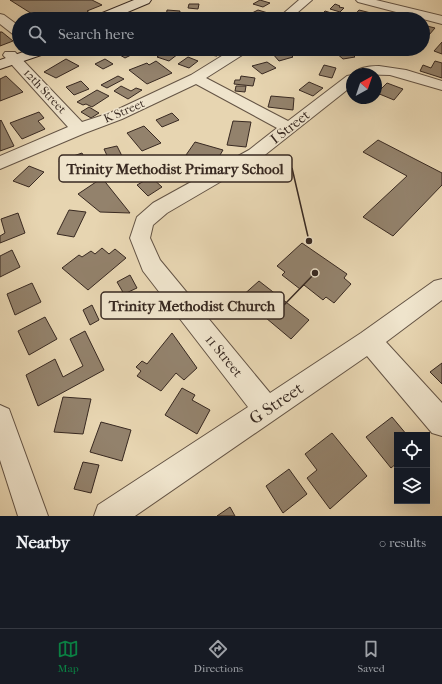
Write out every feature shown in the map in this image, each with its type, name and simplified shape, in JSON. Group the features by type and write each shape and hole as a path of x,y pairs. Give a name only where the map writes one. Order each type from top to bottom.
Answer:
{"street":[{"path":"117,12 145,0"},
{"path":"132,12 159,0"},
{"path":"291,12 306,0"},
{"path":"362,0 410,12"},
{"path":"430,17 442,20"},
{"path":"0,18 12,27"},
{"path":"7,59 18,56"},
{"name":"K Street","path":"0,163 79,129 116,116 196,78 231,56"},
{"name":"12th Street","path":"7,59 79,129"},
{"path":"382,69 442,86"},
{"path":"196,78 289,128"},
{"name":"I Street","path":"144,222 160,208 255,154 346,84"},
{"name":"11 Street","path":"144,222 140,238 151,265 266,409"},
{"name":"G Street","path":"109,516 369,341 442,288"},
{"path":"369,341 442,423"},
{"path":"0,418 33,516"}],"building":[{"path":"10,0 92,0 102,5 87,11 88,12 29,12"},
{"path":"260,0 270,3 263,7 253,4"},
{"path":"189,4 199,4 198,9 188,8"},
{"path":"335,4 344,8 340,12 330,9"},
{"path":"167,10 180,11 180,12 167,12"},
{"path":"258,10 265,12 254,12"},
{"path":"430,27 435,28 430,34"},
{"path":"0,32 2,32 12,41 0,46"},
{"path":"442,42 442,54 434,51"},
{"path":"158,56 175,56 169,61 157,57"},
{"path":"275,56 293,57 279,61"},
{"path":"340,56 355,57 343,59"},
{"path":"188,57 198,61 189,68 178,64"},
{"path":"66,59 79,66 56,78 44,72"},
{"path":"105,59 113,64 103,69 95,64"},
{"path":"156,61 172,73 147,84 129,70 147,63 149,65"},
{"path":"435,61 442,63 442,78 420,71 423,65 431,68"},
{"path":"267,62 276,68 262,74 252,66"},
{"path":"324,65 336,68 332,78 319,75"},
{"path":"6,76 23,92 0,101 0,79"},
{"path":"118,76 124,79 107,88 101,85"},
{"path":"241,76 255,78 253,86 234,84 235,80 240,80"},
{"path":"81,81 89,89 74,95 66,87"},
{"path":"309,82 323,88 313,96 299,90"},
{"path":"387,83 403,89 394,100 382,95 382,88"},
{"path":"121,86 131,91 136,88 142,90 128,99 114,91"},
{"path":"236,86 246,86 245,92 235,91"},
{"path":"97,90 109,96 92,107 77,102"},
{"path":"271,96 294,98 293,110 268,107"},
{"path":"89,107 99,113 91,118 81,112"},
{"path":"39,112 44,118 38,121 45,129 22,139 10,123"},
{"path":"172,113 179,120 162,127 156,120"},
{"path":"1,120 14,146 0,151 0,121"},
{"path":"233,121 251,122 246,147 227,145"},
{"path":"144,126 161,143 142,151 127,133"},
{"path":"378,140 442,173 442,185 393,236 363,217 407,176 363,152"},
{"path":"195,142 223,150 216,162 186,155"},
{"path":"117,146 123,158 110,162 104,149"},
{"path":"82,153 88,165 66,172 59,161"},
{"path":"29,166 44,172 29,187 13,181"},
{"path":"151,177 162,187 148,196 137,185"},
{"path":"102,178 130,213 100,212 78,194"},
{"path":"69,210 86,212 74,237 57,234"},
{"path":"18,213 25,233 0,243 0,236 5,233 1,219"},
{"path":"302,243 347,274 344,278 351,284 334,303 326,297 323,300 304,285 300,289 282,275 285,272 277,266"},
{"path":"102,248 109,254 115,249 126,258 88,290 62,268 79,255 82,257 91,251 95,254"},
{"path":"12,250 20,267 0,277 0,256"},
{"path":"130,275 137,288 124,294 117,282"},
{"path":"259,281 309,320 291,339 241,297"},
{"path":"32,283 41,302 15,315 7,294"},
{"path":"92,305 99,320 90,325 83,310"},
{"path":"45,317 57,339 29,355 18,331"},
{"path":"85,331 104,370 38,406 26,375 55,359 63,377 83,366 70,339"},
{"path":"172,333 197,368 184,380 176,373 161,391 137,376 141,371 136,367 142,361 147,364"},
{"path":"442,363 442,384 430,372"},
{"path":"182,388 195,395 192,400 210,410 197,434 165,415"},
{"path":"63,397 91,399 83,434 54,432"},
{"path":"392,417 404,432 394,432 394,466 391,468 366,437"},
{"path":"101,422 131,430 122,461 90,452"},
{"path":"332,433 367,476 330,509 307,478 317,470 305,454"},
{"path":"83,462 99,465 91,493 74,489"},
{"path":"289,469 307,494 283,513 266,486"},
{"path":"230,507 235,516 217,516"}],"place":[{"name":"Trinity Methodist Primary School","path":"309,241"},
{"name":"Trinity Methodist Church","path":"315,273"}]}
